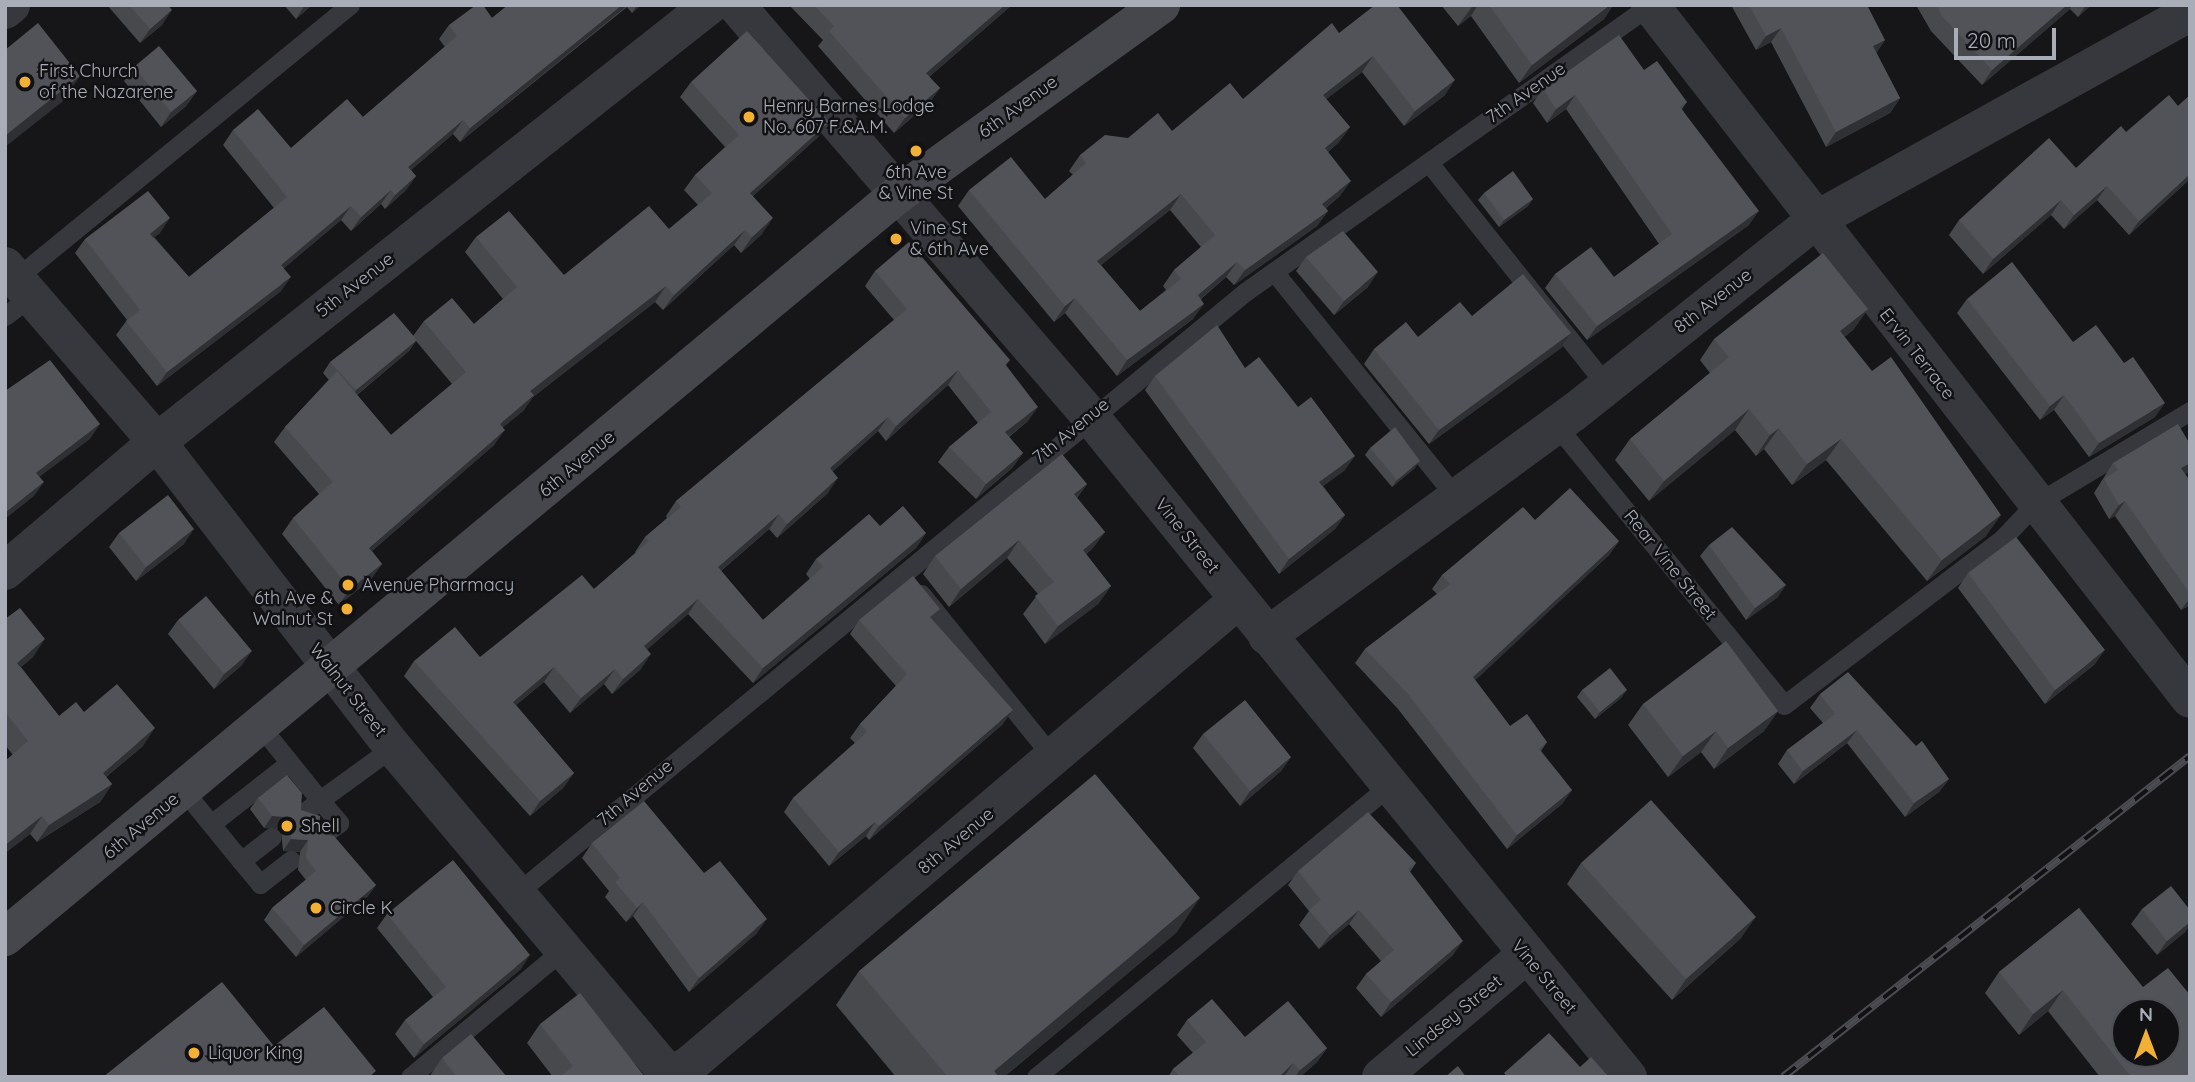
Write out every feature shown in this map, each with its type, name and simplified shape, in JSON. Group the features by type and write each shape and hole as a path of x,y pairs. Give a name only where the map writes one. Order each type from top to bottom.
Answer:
{"main road":[{"name":"6th Avenue","path":"5,937 332,668 896,196 1161,5"}],"street":[{"path":"5,10 10,5"},
{"name":"5th Avenue","path":"5,571 157,442 710,5"},
{"name":"Vine Street","path":"736,5 896,196 1089,415 1628,1077"},
{"name":"Ervin Terrace","path":"1650,5 1814,221 2190,699"},
{"name":"8th Avenue","path":"1267,636 1454,495 1556,425 1814,221 2190,13"},
{"name":"Walnut Street","path":"14,290 157,442 393,747 518,891 671,1076"},
{"name":"8th Avenue","path":"671,1076 688,1066 1054,759 1238,600"},
{"name":"Lindsey Street","path":"1381,1077 1526,955"}],"lane":[{"path":"14,290 350,5"},
{"name":"7th Avenue","path":"518,891 1089,415 1275,273 1650,5"},
{"path":"1429,163 1607,386"},
{"path":"1275,273 1454,495"},
{"path":"2035,504 2190,411"},
{"name":"Rear Vine Street","path":"1556,425 1784,705 2002,539 2035,504"},
{"path":"903,569 1054,759"},
{"path":"261,727 339,823 320,837"},
{"path":"302,814 393,747"},
{"path":"211,824 289,763"},
{"path":"1036,1077 1391,784"},
{"path":"184,791 260,884 290,860"},
{"path":"241,861 272,837"},
{"path":"410,1077 565,948"}],"building":[{"path":"129,5 168,5 172,10 150,29"},
{"path":"476,5 483,5 492,18 508,5 622,5 470,128 463,120 408,167 416,176 395,195 391,190 361,217 351,206 281,265 291,277 167,372 126,321 140,310 85,239 148,191 170,218 150,234 189,277 287,197 233,130 258,109 291,148 347,99 363,117 457,36 449,25"},
{"path":"814,5 1005,5 926,73 940,88 905,118 829,31 834,26"},
{"path":"1375,5 1397,5 1455,80 1415,111 1373,56 1323,95 1350,127 1325,148 1351,181 1322,204 1328,211 1245,270 1237,262 1198,295 1204,304 1127,360 1075,298 1065,306 969,190 1011,157 1045,199 1086,163 1080,155 1105,135 1128,138 1158,113 1172,131 1230,83 1243,99 1332,23 1339,33","holes":["1181,194 1215,235 1174,270 1181,279 1140,311 1097,261"]},
{"path":"1489,5 1610,5 1532,65"},
{"path":"1749,5 1867,5 1885,40 1873,46 1900,98 1836,132 1781,28 1766,36"},
{"path":"1936,5 2067,5 1992,70 1942,16"},
{"path":"38,23 80,76 5,136 5,50"},
{"path":"747,31 829,122 750,193 773,218 752,237 745,230 674,295 666,286 530,391 534,395 500,424 505,430 369,548 382,564 350,589 293,518 333,482 285,427 337,371 391,435 466,372 424,321 452,298 474,324 517,287 476,237 509,211 564,275 649,206 669,229 712,193 695,175 739,135 691,82"},
{"path":"1619,35 1644,70 1657,61 1687,102 1680,107 1759,211 1597,326 1555,274 1591,247 1614,277 1672,234 1575,95 1556,109 1543,89"},
{"path":"159,46 197,91 171,112 134,67"},
{"path":"2169,95 2178,106 2190,95 2190,174 2139,221 2107,186 2074,215 2061,200 1993,259 1959,220 2049,138 2076,168 2121,126 2126,132"},
{"path":"1513,171 1533,199 1504,220 1484,193"},
{"path":"1343,231 1378,272 1344,301 1306,257"},
{"path":"909,242 1010,360 1005,364 1038,407 1005,432 1023,453 986,484 949,447 991,412 958,370 896,426 888,417 830,468 838,478 787,524 779,514 718,567 763,620 823,567 816,559 869,514 880,526 903,506 926,533 763,668 698,599 644,646 651,654 623,679 615,669 581,698 554,667 513,702 574,773 540,801 414,661 455,627 480,657 582,575 594,589 649,541 645,537 681,507 676,501 907,309 875,271"},
{"path":"1823,253 1868,309 1840,331 1872,371 1891,357 2001,515 1942,560 1841,439 1807,464 1779,428 1770,435 1749,409 1664,481 1630,439 1729,357 1714,339"},
{"path":"2012,262 2073,342 2096,325 2124,363 2133,357 2165,403 2099,443 2064,395 2050,406 1967,299"},
{"path":"1523,274 1571,333 1439,430 1374,349 1406,322 1418,337 1460,302 1472,316"},
{"path":"394,313 417,340 356,390 330,362"},
{"path":"1217,325 1245,368 1259,357 1298,407 1311,397 1355,456 1319,482 1345,515 1289,559 1155,376"},
{"path":"50,360 100,424 36,473 44,482 5,513 5,391"},
{"path":"2178,424 2190,444 2190,463 2181,468 2190,481 2190,594 2125,501 2119,505 2104,479 2118,470 2113,463"},
{"path":"1395,427 1420,461 1397,480 1370,448"},
{"path":"1062,454 1087,484 1074,494 1105,532 1083,550 1111,586 1058,626 1035,596 1054,582 1019,540 961,589 935,556"},
{"path":"1570,488 1619,541 1473,677 1510,726 1527,714 1547,742 1539,749 1572,790 1517,835 1408,694 1365,649 1450,584 1442,575 1523,507 1535,520"},
{"path":"168,495 194,529 146,567 119,533"},
{"path":"1732,527 1786,585 1755,608 1709,545"},
{"path":"2016,537 2105,650 2055,690 1968,573"},
{"path":"913,576 940,609 930,617 1013,710 879,826 875,822 839,852 793,798 867,732 860,724 907,674 859,620"},
{"path":"206,596 252,651 224,674 178,620"},
{"path":"20,608 45,639 17,663 59,716 76,702 84,712 117,684 155,728 103,773 112,784 49,825 42,816 5,845 5,761 28,741 5,712 5,619"},
{"path":"1726,641 1778,711 1728,748 1716,731 1683,756 1643,704"},
{"path":"1610,668 1627,690 1600,712 1582,690"},
{"path":"1848,672 1916,746 1922,741 1949,779 1914,803 1857,730 1803,771 1787,750 1835,714 1820,694"},
{"path":"1245,700 1291,757 1250,791 1203,734"},
{"path":"1095,774 1200,898 994,1071 999,1077 948,1077 859,971"},
{"path":"287,775 302,793 301,810 320,816 319,833 334,836 376,885 304,945 272,908 316,871 306,858 308,840 291,839 289,817 272,816 258,798"},
{"path":"1651,800 1756,917 1686,979 1581,863"},
{"path":"644,801 704,873 720,861 767,919 699,978 643,902 637,908 615,882 620,878 592,843"},
{"path":"1368,812 1416,863 1408,869 1463,941 1391,1002 1366,974 1394,950 1359,910 1330,935 1309,910 1321,900 1298,871"},
{"path":"453,860 530,955 424,1044 405,1020 446,987 387,914"},
{"path":"2171,886 2190,910 2190,922 2167,941 2142,909"},
{"path":"2079,908 2143,987 2168,968 2190,995 2190,1075 2131,1077 2124,1068 2181,1068 2181,998 2111,998 2111,1051 2063,990 2033,1014 1999,972"},
{"path":"222,982 274,1046 324,1007 376,1071 369,1077 103,1077"},
{"path":"580,993 645,1077 560,1077 573,1066 540,1024"},
{"path":"1212,999 1245,1037 1288,1001 1327,1048 1300,1070 1293,1063 1279,1077 1180,1077 1173,1069 1206,1042 1187,1020"},
{"path":"1549,1033 1580,1067 1591,1057 1609,1077 1507,1077 1504,1073"},
{"path":"471,1034 507,1077 457,1077 442,1058"},
{"path":"1458,1066 1466,1077 1445,1077"}],"railway":[{"path":"1783,1077 2190,756"}],"place":[{"name":"First Church of the Nazarene","path":"25,82"},
{"name":"Henry Barnes Lodge No. 607 F.&A.M.","path":"749,117"},
{"name":"6th Ave & Vine St","path":"916,151"},
{"name":"Vine St & 6th Ave","path":"896,239"},
{"name":"Avenue Pharmacy","path":"348,585"},
{"name":"6th Ave & Walnut St","path":"347,609"},
{"name":"Shell","path":"287,826"},
{"name":"Circle K","path":"316,908"},
{"name":"Liquor King","path":"194,1053"}]}
